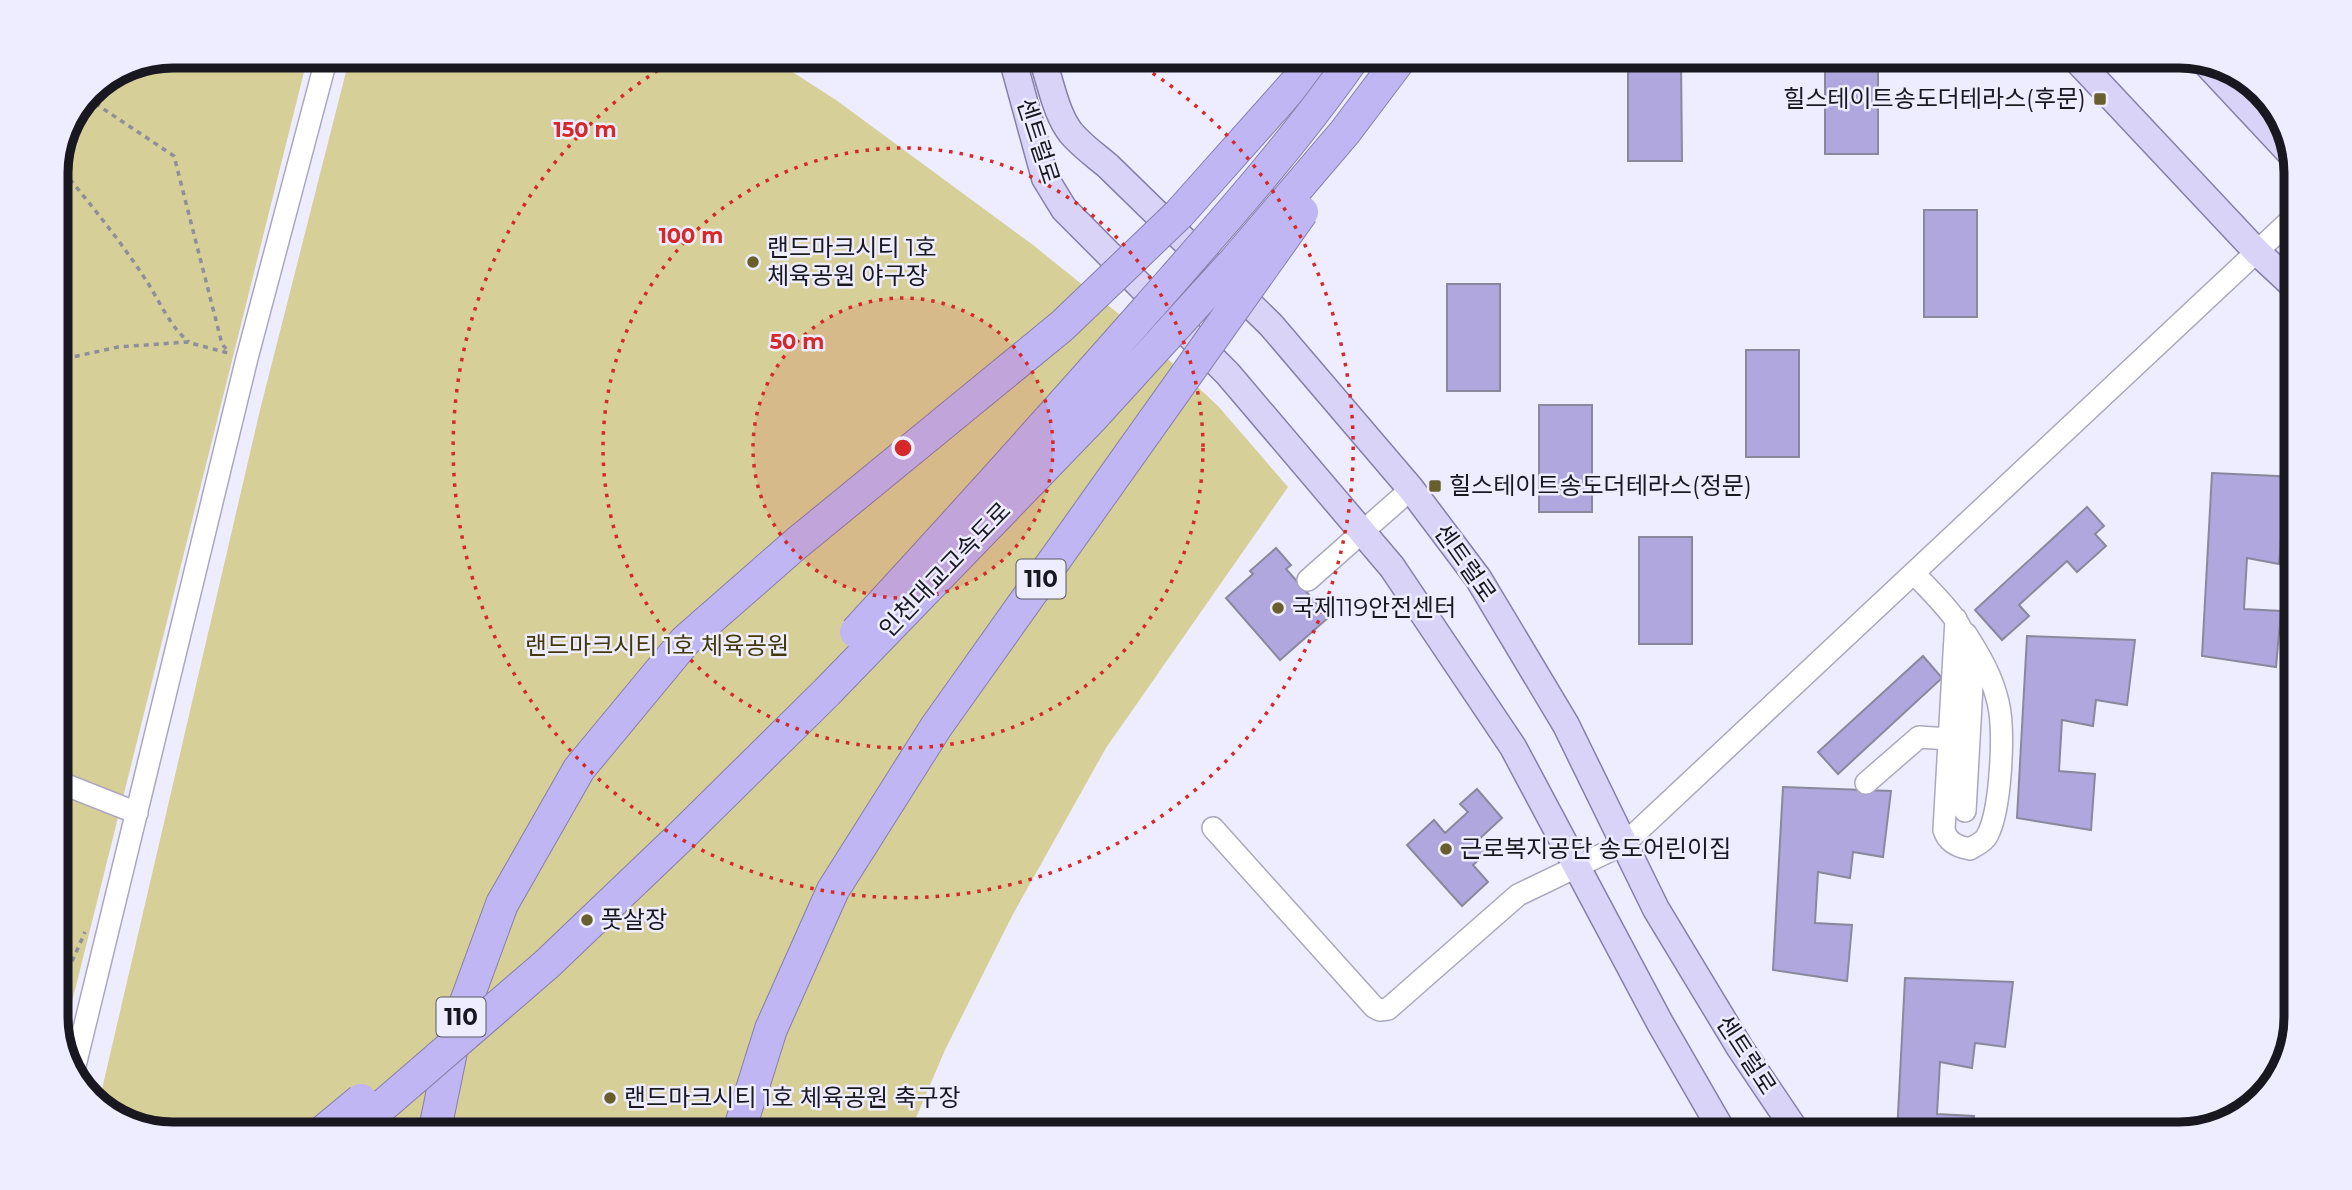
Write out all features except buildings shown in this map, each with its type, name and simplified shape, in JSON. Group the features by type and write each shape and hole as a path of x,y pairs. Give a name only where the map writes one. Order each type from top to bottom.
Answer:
{"highway":[{"name":"110","path":"437,1122 456,1032 502,904 579,769 685,641 797,543 1062,326 1179,214 1309,68"},
{"name":"인천대교고속도로","path":"334,1122 532,950 665,825 813,678 1068,399 1234,209 1346,68"},
{"name":"인천대교고속도로","path":"364,1122 547,964 827,692 1090,420 1236,261 1345,132 1394,68"},
{"name":"110","path":"742,1122 771,1029 833,890 936,727 1404,68"}],"main road":[{"name":"센트럴로","path":"1015,68 1045,178 1064,209 1228,374 1392,567 1513,747 1660,1023 1717,1122"},
{"name":"센트럴로","path":"1046,68 1059,109 1069,130 1272,325 1411,489 1478,578 1566,725 1656,909 1740,1048 1790,1122"},
{"path":"2083,68 2257,253 2284,277"},
{"path":"2219,77 2278,140"}],"street":[{"path":"77,1058 247,358 324,68"},
{"path":"1213,828 1368,1001 1380,1010 1388,1009 1518,895 1624,844 2284,227"},
{"path":"1308,580 1411,489"},
{"path":"1914,573 1961,627 1989,670 1999,705 2000,753 1992,822 1984,839 1970,849 1955,845 1944,830 1949,739 1961,627"},
{"path":"1961,627 1972,650 1973,668 1965,811"},
{"path":"1866,783 1919,737 1949,739"},
{"path":"68,786 137,813"}],"path":[{"path":"68,358 118,347 189,342 233,354 222,344 174,156 95,104"},
{"path":"68,177 104,220 179,332 189,342"},
{"path":"68,971 85,932"}],"green space":[{"path":"174,68 305,68 68,1018 70,153 76,133 99,99 133,76"},
{"name":"랜드마크시티 1호 체육공원","path":"347,68 786,68 836,100 1033,245 1125,319 1218,406 1288,487 1106,748 1012,916 945,1050 914,1122 160,1121 127,1111 101,1093 260,410"}],"place":[{"name":"힐스테이트송도더테라스(후문)","path":"2100,99"},
{"name":"랜드마크시티 1호 체육공원 야구장","path":"753,262"},
{"name":"힐스테이트송도더테라스(정문)","path":"1435,486"},
{"name":"국제119안전센터","path":"1278,608"},
{"name":"근로복지공단 송도어린이집","path":"1446,849"},
{"name":"풋살장","path":"587,920"},
{"name":"랜드마크시티 1호 체육공원 축구장","path":"610,1098"}]}
